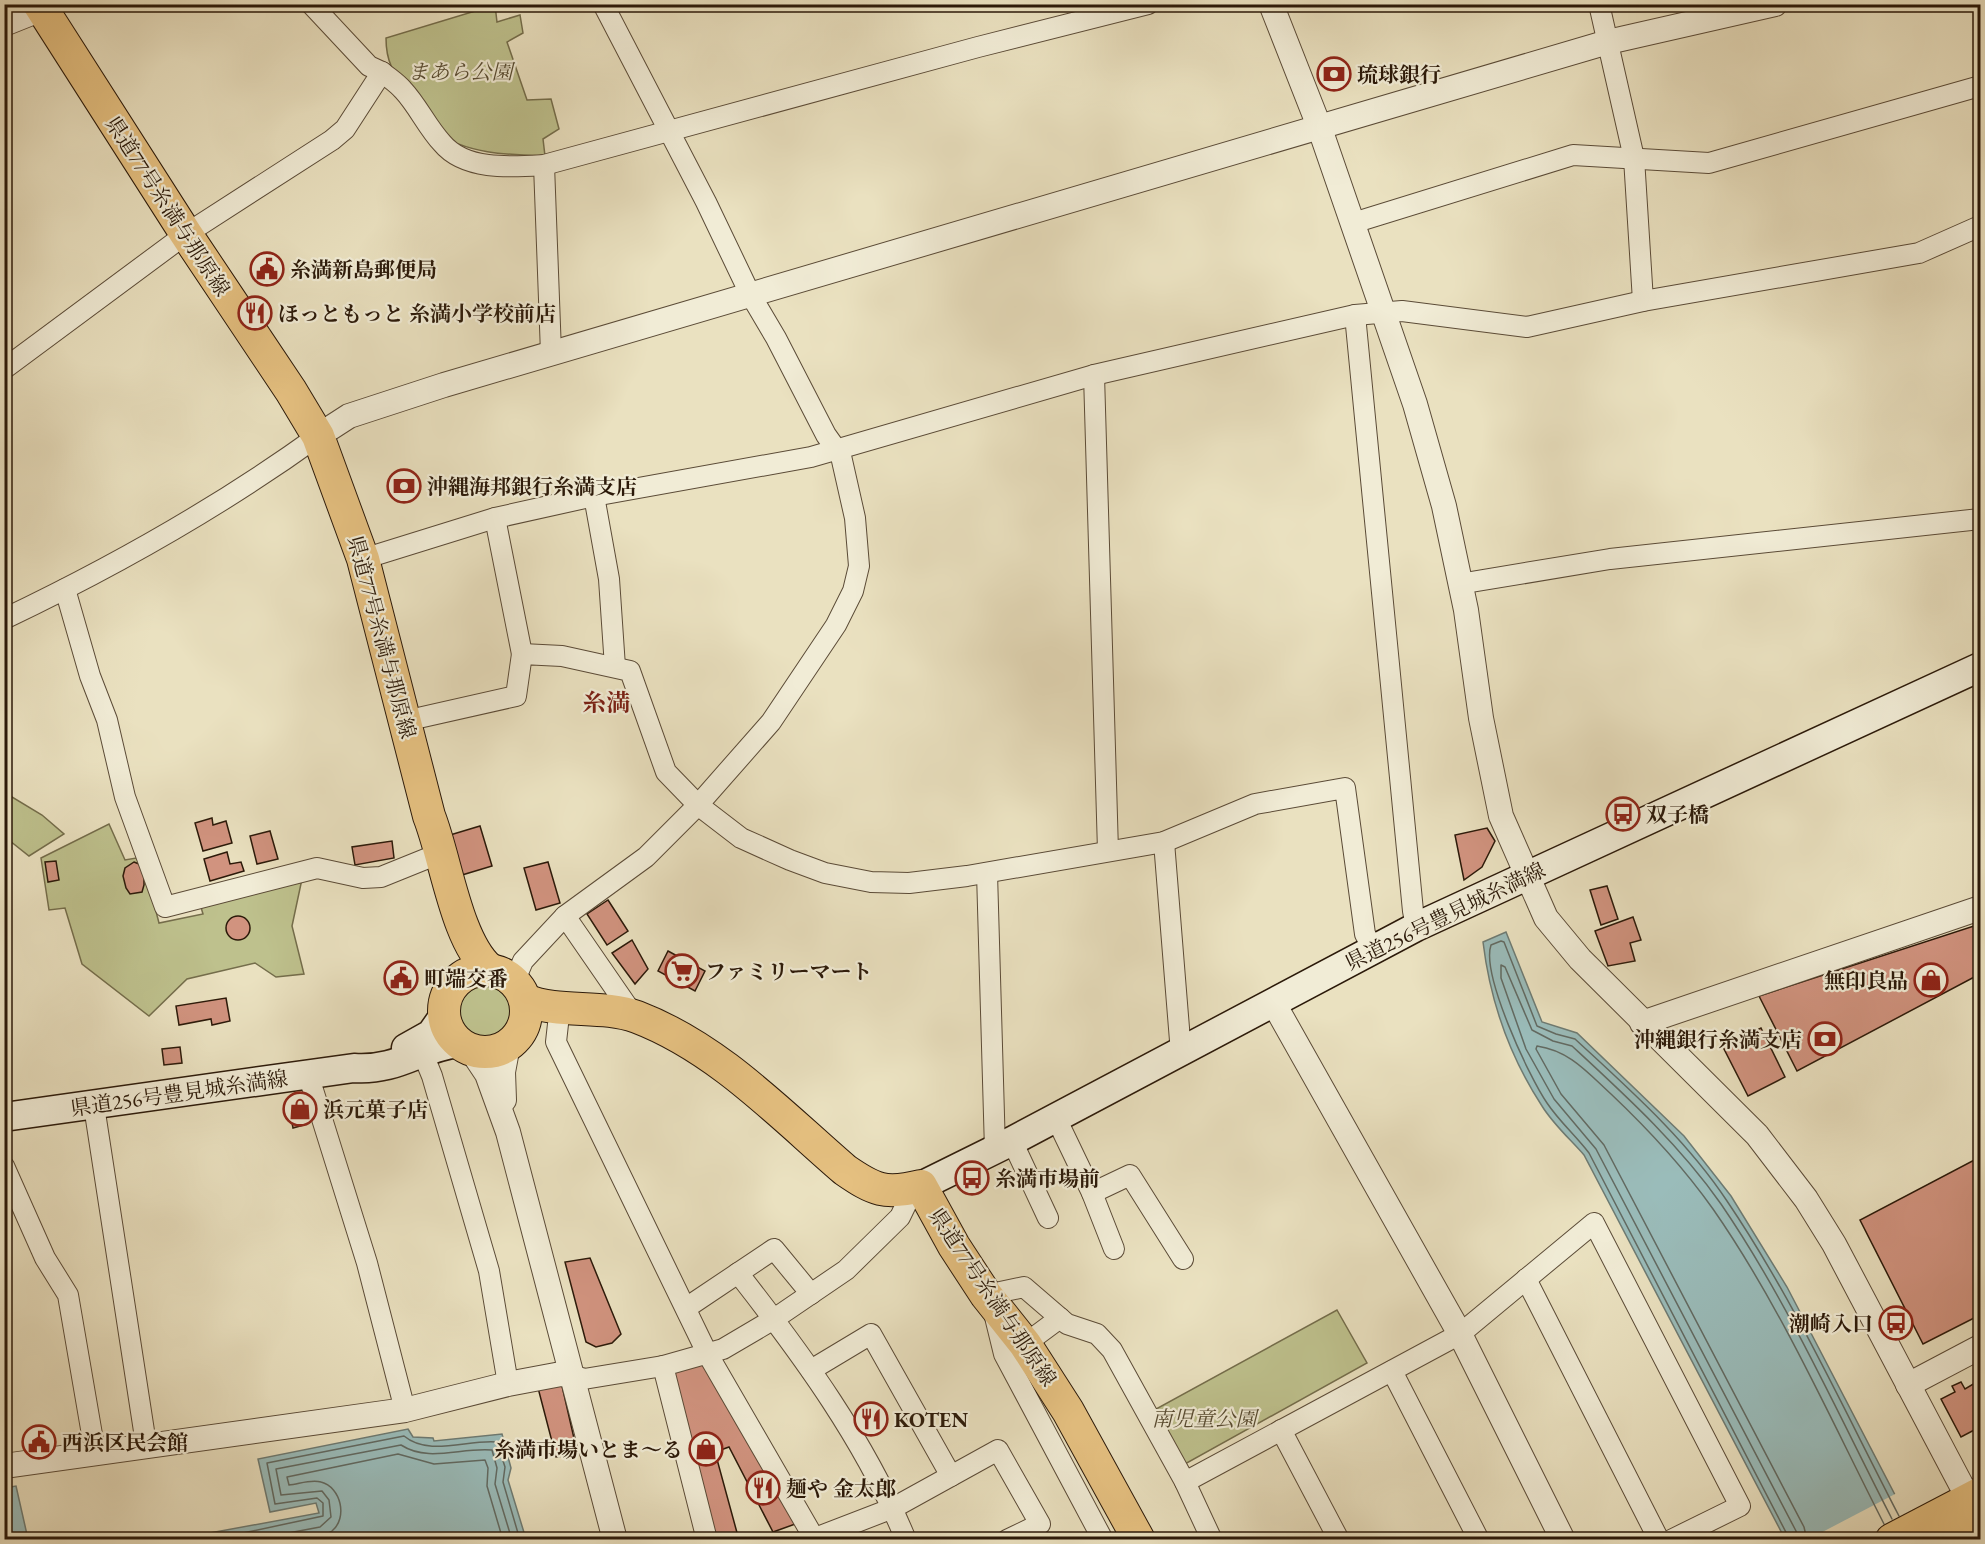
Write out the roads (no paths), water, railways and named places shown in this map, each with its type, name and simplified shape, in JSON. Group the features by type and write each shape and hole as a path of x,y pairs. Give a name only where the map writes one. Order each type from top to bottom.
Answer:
{"highway":[{"path":"1892,1539 1927,1521 1978,1510"},
{"path":"1954,1539 1978,1510"}],"main road":[{"name":"県道77号糸満与那原線","path":"45,6 186,234 291,391 318,436 363,559 429,816 440,843 471,949 509,999 558,1024 678,1038"},
{"name":"県道256号豊見城糸満線","path":"917,1187 1003,1146 1416,927 1980,667"},
{"name":"県道77号糸満与那原線","path":"429,816 433,856 456,968 454,984"},
{"path":"474,972 509,999 490,1052 465,1046 447,1025 445,1003 454,984 474,972"},
{"name":"県道77号糸満与那原線","path":"509,999 562,1009 634,1016 700,1048 726,1066 845,1170 861,1181 878,1189 897,1192 917,1187 989,1299 1025,1344 1068,1411 1139,1539"},
{"name":"県道256号豊見城糸満線","path":"354,1068 373,1059 398,1052 428,1036 439,1025 445,1014"},
{"name":"県道256号豊見城糸満線","path":"4,1117 354,1068 376,1070 423,1054 465,1046"}],"street":[{"path":"311,4 369,66 382,72 403,89 443,145 477,162 498,166 544,165 978,47 1148,4"},
{"path":"508,1132 503,1072 509,999 506,962 538,929 566,916 646,857 699,805 771,722 836,625 853,591 860,552 844,466 750,294 739,267 603,4"},
{"path":"1271,4 1319,126 1415,404 1444,506 1501,816 1546,918 1580,960 1757,1135 1806,1199 1834,1244 1978,1510"},
{"path":"1599,4 1634,158 1643,301"},
{"path":"4,619 65,590 283,462 318,436 359,412 750,294 1608,42 1775,4"},
{"path":"4,24 45,6"},
{"path":"4,369 186,234 345,129 382,72"},
{"path":"1353,223 1573,155 1710,163 1980,86"},
{"path":"544,165 551,353"},
{"path":"363,559 495,518 594,496 778,463 836,449 1094,375 1355,315 1384,311 1429,314 1527,327 1643,301 1919,254 1980,226"},
{"path":"1355,315 1411,899 1416,927"},
{"path":"1094,375 1108,851"},
{"path":"594,496 609,579 615,667"},
{"path":"405,721 516,696 522,654 495,518"},
{"path":"1459,584 1610,559 1980,519"},
{"path":"65,590 90,676 107,720 125,797 165,907 317,868 363,878 381,877 433,856"},
{"path":"522,654 562,656 630,671 666,772 699,805 741,838 790,860 825,873 871,882 909,883 987,873 1164,842 1255,804 1345,788 1365,934 1373,949"},
{"path":"1164,842 1181,1053"},
{"path":"987,873 1003,1146 1048,1218"},
{"path":"1642,1023 1980,908"},
{"path":"566,916 634,1016"},
{"path":"1273,1002 1460,1334 1563,1539"},
{"path":"558,1024 556,1042 707,1353 812,1539 893,1508 998,1450 1044,1532 1007,1539"},
{"path":"465,1046 487,1074 508,1132 615,1539"},
{"path":"423,1054 432,1076 489,1271 508,1384"},
{"path":"308,1074 368,1263 405,1410"},
{"path":"94,1106 146,1444"},
{"path":"1056,1118 1092,1193 1114,1249"},
{"path":"4,1166 45,1258 68,1295 95,1452"},
{"path":"1092,1193 1130,1175 1183,1259"},
{"path":"4,1466 146,1444 405,1410 508,1384 561,1374 585,1379 663,1365 723,1349 774,1319 846,1270 900,1217 917,1187"},
{"path":"1185,1482 1460,1334 1594,1223 1740,1506 1671,1539"},
{"path":"686,1308 774,1249 811,1294"},
{"path":"738,1273 828,1393 893,1508 906,1539"},
{"path":"1526,1280 1659,1539"},
{"path":"1103,1539 1004,1354 989,1299 1024,1287 1067,1324 1097,1334 1112,1350 1185,1482 1212,1539"},
{"path":"1025,1344 1060,1318"},
{"path":"811,1370 871,1334 951,1476"},
{"path":"1908,1384 1980,1347"},
{"path":"663,1365 707,1539"},
{"path":"1392,1371 1479,1539"},
{"path":"1281,1430 1340,1539"}],"water":[{"path":"1506,932 1542,1022 1577,1033 1684,1136 1731,1196 1787,1287 1918,1539 1785,1539 1584,1155 1546,1113 1520,1068 1496,1006 1483,942"},
{"path":"408,1429 413,1437 433,1438 434,1441 502,1434 511,1468 508,1480 526,1539 177,1539 319,1513 316,1503 270,1512 258,1459"},
{"path":"16,1486 28,1539 5,1539 5,1488"}],"place":[{"name":"琉球銀行","path":"1334,74"},
{"name":"糸満新島郵便局","path":"267,269"},
{"name":"ほっともっと 糸満小学校前店","path":"255,313"},
{"name":"沖縄海邦銀行糸満支店","path":"404,486"},
{"name":"双子橋","path":"1623,814"},
{"name":"ファミリーマート","path":"682,971"},
{"name":"町端交番","path":"401,978"},
{"name":"無印良品","path":"1931,980"},
{"name":"沖縄銀行糸満支店","path":"1825,1039"},
{"name":"浜元菓子店","path":"300,1109"},
{"name":"糸満市場前","path":"972,1178"},
{"name":"潮崎入口","path":"1896,1323"},
{"name":"KOTEN","path":"871,1419"},
{"name":"西浜区民会館","path":"39,1442"},
{"name":"糸満市場いとま～る","path":"706,1449"},
{"name":"麺や 金太郎","path":"763,1488"}],"district":[{"name":"糸満","path":"606,702"}],"park label":[{"name":"まあら公園","path":"460,71"},
{"name":"南児童公園","path":"1204,1418"}]}
